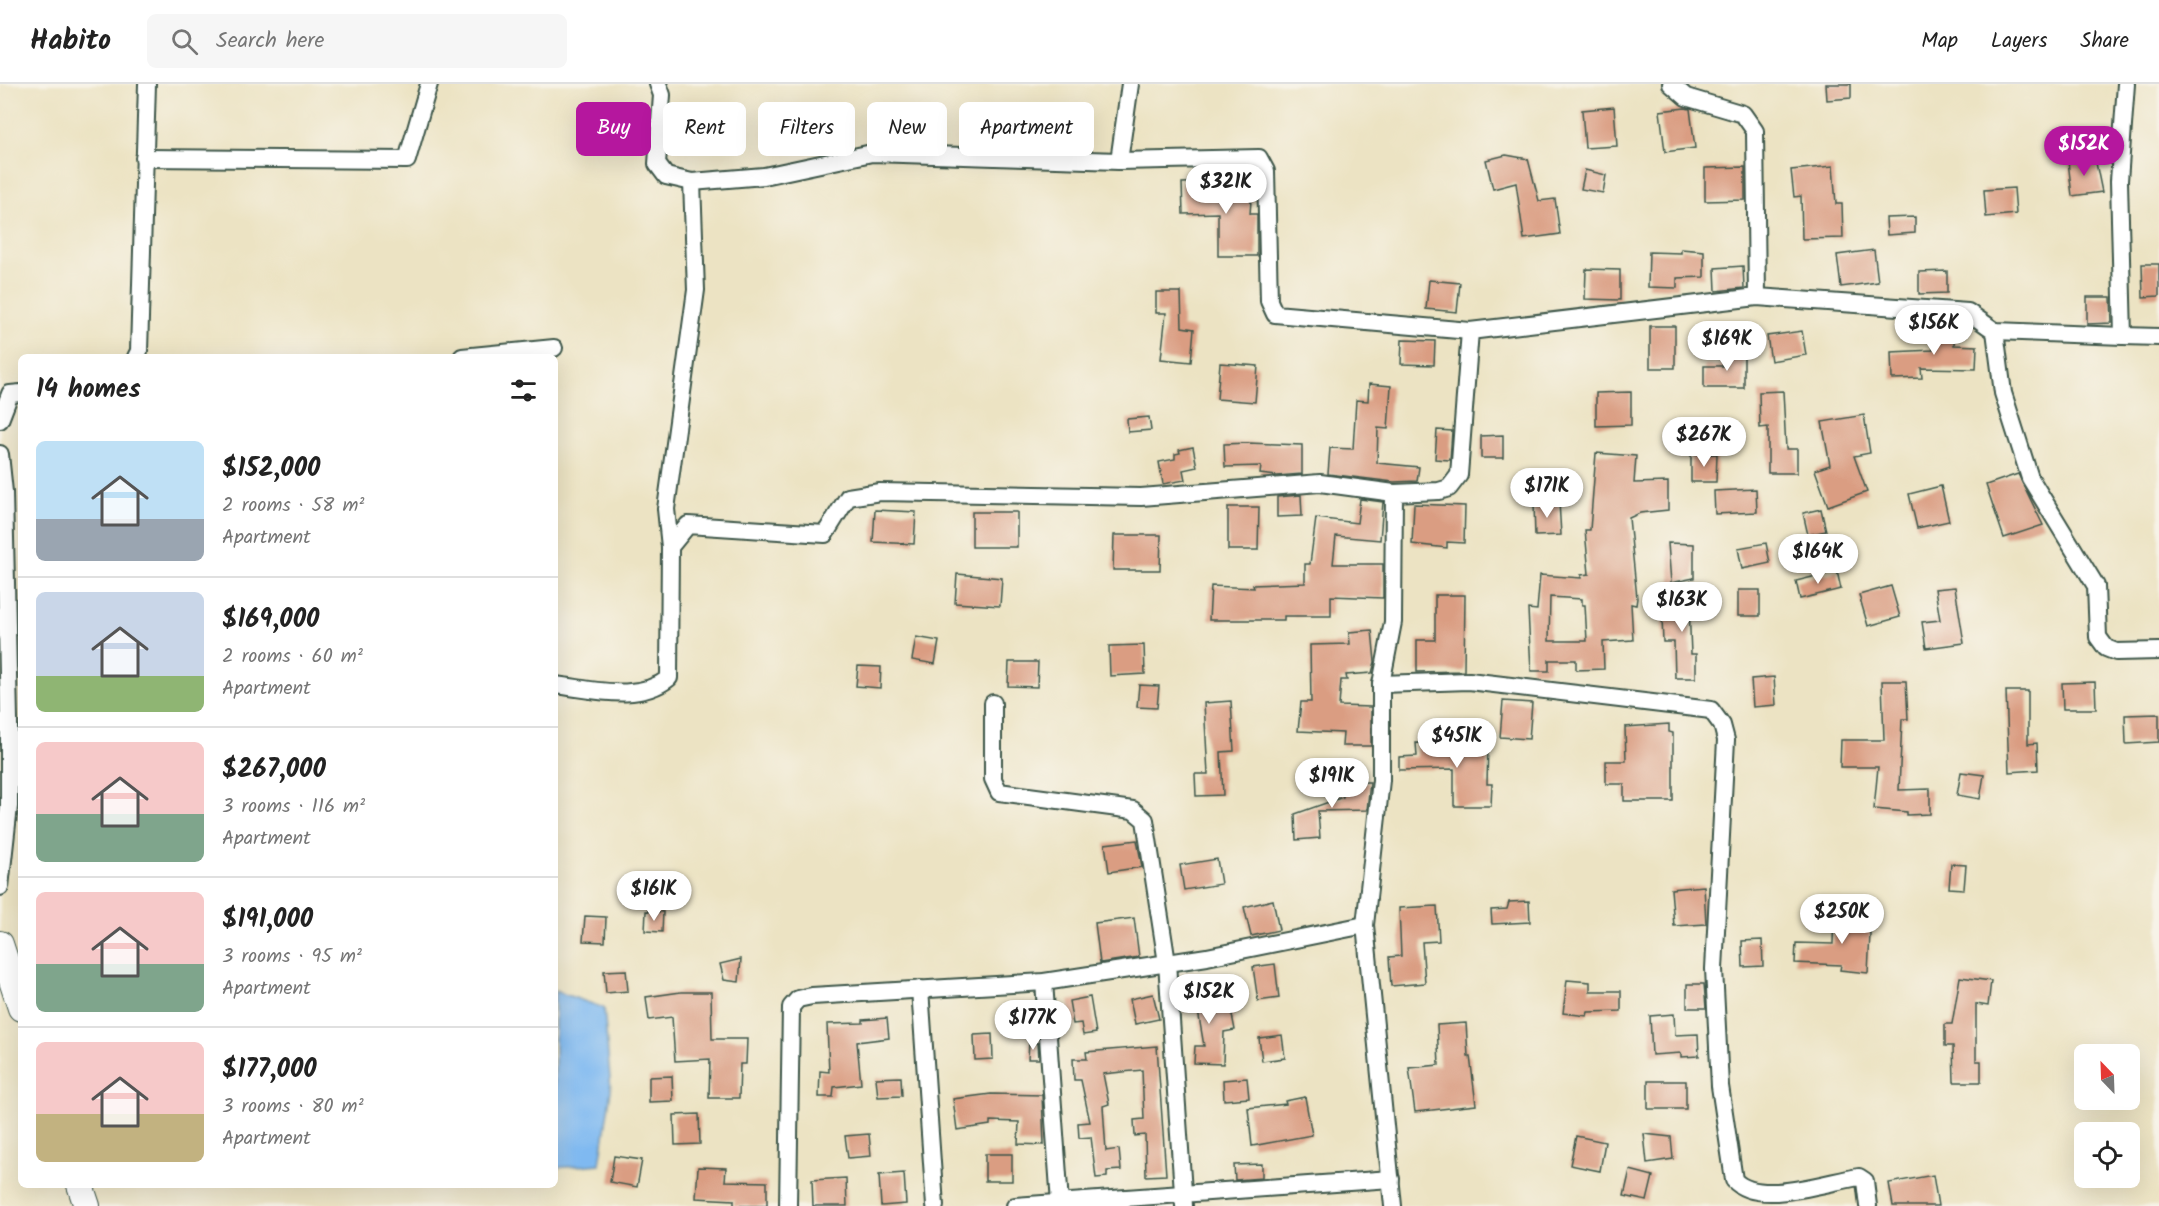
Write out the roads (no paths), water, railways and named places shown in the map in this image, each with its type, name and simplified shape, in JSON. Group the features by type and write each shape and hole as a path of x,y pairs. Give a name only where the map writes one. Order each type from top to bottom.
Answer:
{"main road":[{"path":"0,944 18,999"},
{"path":"81,1188 87,1206"}],"street":[{"path":"138,354 147,84"},
{"path":"144,158 407,160 429,84"},
{"path":"658,84 663,95 657,164 666,176 692,183 764,176 872,153 1119,161 1259,158 1266,171 1269,301 1275,315 1470,331 1757,297 1968,312 1995,331 2159,337"},
{"path":"1119,161 1130,84"},
{"path":"1671,84 1686,97 1743,114 1755,131 1757,297"},
{"path":"2123,336 2119,181 2126,84"},
{"path":"558,685 630,693 656,688 669,678 670,547 666,509 696,290 692,183"},
{"path":"670,547 688,525 825,534 848,497 880,492 1142,497 1320,483 1394,493 1439,491 1449,488 1459,475 1470,331"},
{"path":"1995,331 2003,393 2030,478 2096,585 2098,637 2106,648 2116,652 2159,651"},
{"path":"493,354 554,348"},
{"path":"0,420 10,394 18,393"},
{"path":"0,454 15,718 9,806 0,887"},
{"path":"1393,1206 1365,925 1381,780 1381,684 1393,622 1394,493"},
{"path":"1381,684 1469,681 1711,710 1722,726 1726,740 1714,969 1720,1086 1734,1180 1739,1189 1751,1198 1772,1200 1859,1177 1865,1181 1868,1206"},
{"path":"993,702 993,779 999,792 1133,810 1145,820 1167,963 1184,1200"},
{"path":"789,1206 791,1007 798,999 812,996 1044,982 1167,963 1365,925"},
{"path":"1044,982 1060,1203"},
{"path":"920,989 935,1206"},
{"path":"1015,1206 1184,1200 1391,1179"}],"water":[{"path":"558,992 604,1008 611,1090 600,1164 558,1168"}]}
